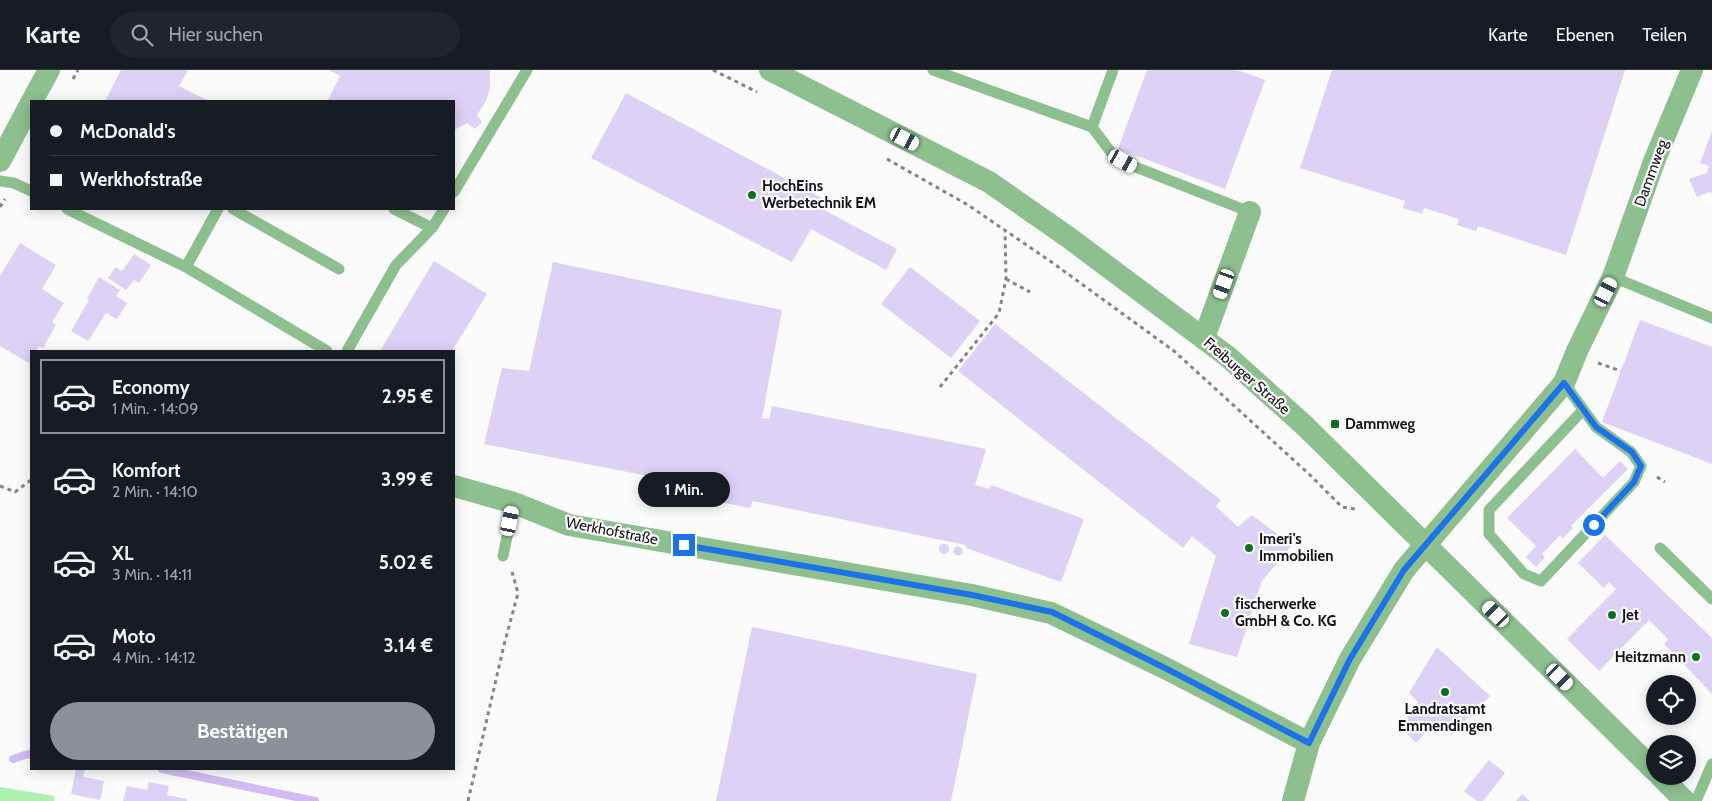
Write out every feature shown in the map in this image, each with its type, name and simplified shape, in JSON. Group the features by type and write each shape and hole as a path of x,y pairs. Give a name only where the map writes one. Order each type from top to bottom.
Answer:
{"street":[{"path":"33,100 49,70"},
{"name":"Freiburger Straße","path":"770,70 990,182 1068,237 1227,356 1305,426 1646,762"},
{"name":"Dammweg","path":"1293,801 1309,743 1350,659 1404,570 1564,383 1577,351 1613,277 1655,159 1692,70"},
{"path":"0,161 30,106"},
{"path":"1204,338 1250,212"},
{"name":"Werkhofstraße","path":"455,486 514,503 569,525 972,595 1052,612 1309,743"},
{"path":"1669,785 1685,801"}],"lane":[{"path":"455,190 527,70"},
{"path":"933,70 1092,127 1113,155 1126,163 1250,212"},
{"path":"1092,127 1114,70"},
{"path":"0,181 14,183 30,191"},
{"path":"69,210 186,267 325,350"},
{"path":"186,267 217,210"},
{"path":"235,210 339,269"},
{"path":"396,210 432,228"},
{"path":"348,350 396,265 432,228 443,210"},
{"path":"1613,277 1712,318"},
{"path":"1564,383 1596,427 1632,452 1641,466 1634,482 1541,582 1524,574 1489,534 1489,510 1583,410"},
{"path":"503,556 514,503"},
{"path":"1660,548 1712,598"},
{"path":"1696,801 1712,764"}],"path":[{"path":"713,70 764,96"},
{"path":"884,158 968,205 1174,351 1310,475 1342,507"},
{"path":"940,387 999,313 1006,279 1005,230"},
{"path":"1006,279 1030,292"},
{"path":"1597,363 1621,371"},
{"path":"0,486 15,492 30,481"},
{"path":"468,801 518,593 514,576 503,556"}],"green space":[{"path":"0,787 54,796 54,801 0,801"}],"building":[{"path":"121,70 188,70 179,86 207,100 106,100"},
{"path":"329,70 490,70 490,88 486,101 477,115 482,122 475,129 467,123 455,129 455,100 328,100 340,76"},
{"path":"1147,70 1237,70 1265,80 1225,189 1118,149"},
{"path":"1332,70 1625,70 1566,255 1478,226 1476,231 1457,225 1459,219 1424,208 1422,214 1403,208 1405,201 1300,168"},
{"path":"626,93 827,201 822,209 897,249 886,270 811,229 792,262 591,158"},
{"path":"1712,131 1712,193 1709,192 1697,197 1689,179 1707,173 1709,166 1700,163"},
{"path":"20,243 56,265 42,289 64,303 52,322 56,325 43,348 39,346 37,350 30,350 29,363 0,346 0,276"},
{"path":"134,254 151,265 139,283 134,280 126,290 108,278 115,267 122,271"},
{"path":"434,261 487,294 453,350 381,350"},
{"path":"553,262 782,310 762,418 769,419 772,406 986,449 975,485 990,489 991,485 1084,519 1061,582 966,548 966,545 753,501 750,508 694,497 695,485 484,444 502,368 529,371"},
{"path":"910,267 980,321 951,358 881,304"},
{"path":"99,277 120,290 116,296 127,303 117,319 106,313 88,341 71,331 89,300 87,298"},
{"path":"1640,320 1712,347 1712,464 1602,422"},
{"path":"995,324 1221,500 1216,506 1238,527 1252,515 1292,545 1262,581 1237,657 1189,644 1216,556 1192,536 1183,548 958,371"},
{"path":"1575,449 1603,478 1620,461 1628,469 1571,526 1573,528 1563,538 1560,535 1542,554 1545,557 1536,567 1526,557 1536,546 1507,518"},
{"path":"1605,535 1712,638 1712,694 1696,677 1696,675 1694,675 1664,644 1668,639 1649,620 1599,671 1567,639 1616,589 1609,582 1604,588 1578,563"},
{"path":"942,544 946,544 949,549 948,553 942,554 939,551 939,547"},
{"path":"958,546 963,551 958,556 953,551"},
{"path":"752,627 977,674 951,801 716,801"},
{"path":"1437,647 1490,696 1451,735 1436,721 1416,743 1400,726 1418,702 1409,693"},
{"path":"1489,760 1505,773 1483,801 1477,801 1464,791"},
{"path":"76,770 85,770 83,777 104,781 100,800 71,794"},
{"path":"149,782 169,786 167,795 187,799 187,801 123,801 127,786 147,790"},
{"path":"1522,794 1530,801 1516,801"}],"waterway":[{"path":"13,759 30,754"},
{"path":"167,770 315,801"}],"place":[{"name":"HochEins Werbetechnik EM","path":"752,195"},
{"name":"Dammweg","path":"1335,424"},
{"name":"Imeri's Immobilien","path":"1249,548"},
{"name":"fischerwerke GmbH & Co. KG","path":"1225,613"},
{"name":"Jet","path":"1612,615"},
{"name":"Heitzmann","path":"1696,657"},
{"name":"Landratsamt Emmendingen","path":"1445,692"}],"route":[{"path":"684,545 972,595 1052,612 1309,743 1350,659 1404,570 1564,383 1596,427 1632,452 1641,466 1634,482 1594,525"}]}
